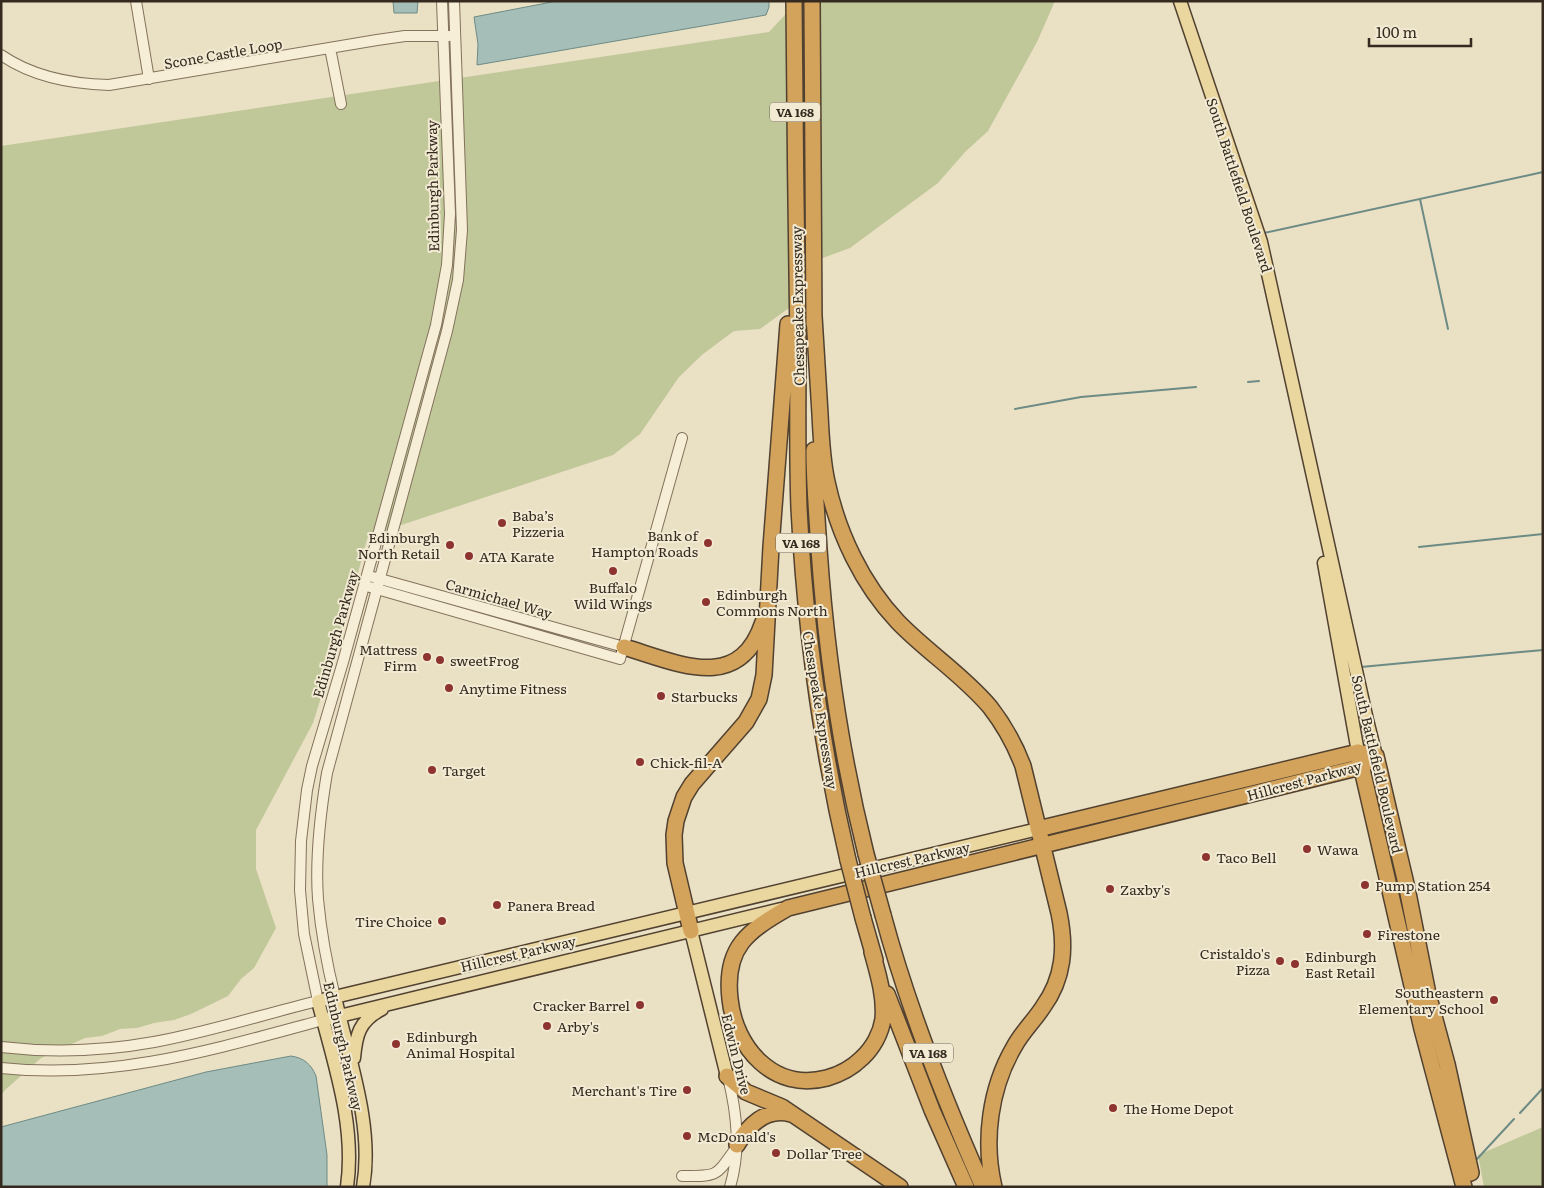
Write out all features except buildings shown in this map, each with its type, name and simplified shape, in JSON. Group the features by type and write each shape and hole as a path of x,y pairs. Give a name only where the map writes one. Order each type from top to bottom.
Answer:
{"highway":[{"name":"Chesapeake Expressway","path":"794,1 798,476 802,561 817,693 839,822 872,952 892,1010 932,1110 966,1187"},
{"name":"Chesapeake Expressway","path":"812,1 814,461 822,592 836,705 848,774 866,854 901,977 952,1115 983,1187"},
{"path":"691,931 675,863 676,821 679,808 692,784 746,722 759,699 764,675 796,223"},
{"path":"814,316 826,481 843,536 865,578 884,606 909,634 983,699 1004,726 1023,766 1062,930 1062,965 1054,991 1013,1047 997,1086 989,1131 990,1160 994,1187"},
{"path":"622,653 692,667 714,668 735,662 748,652 758,636 768,608"},
{"name":"Hillcrest Parkway","path":"1038,829 1358,752 1376,756"},
{"name":"South Battlefield Boulevard","path":"1358,752 1422,1028 1464,1187"},
{"name":"Hillcrest Parkway","path":"788,908 1361,767 1376,756"},
{"name":"South Battlefield Boulevard","path":"1376,756 1407,888 1428,994 1447,1064 1474,1187"},
{"path":"788,908 751,930 734,955 729,973 730,1006 735,1026 753,1056 771,1070 792,1079 814,1082 853,1068 865,1056 873,1046 883,1020 882,989 872,952"},
{"path":"728,1076 746,1092 782,1107 900,1187"},
{"path":"737,1146 745,1131 757,1120 777,1113 794,1115"}],"main road":[{"name":"South Battlefield Boulevard","path":"1180,1 1261,242 1376,756"},
{"name":"South Battlefield Boulevard","path":"1302,430 1312,497 1358,752"},
{"name":"Hillcrest Parkway","path":"318,1001 1038,829"},
{"name":"Hillcrest Parkway","path":"323,1020 788,908"},
{"name":"Edwin Drive","path":"691,931 728,1076"},
{"name":"Edinburgh Parkway","path":"335,997 354,1068 362,1111 365,1151 363,1186"},
{"name":"Edinburgh Parkway","path":"318,1001 342,1099 349,1159 347,1187"},
{"path":"354,1068 356,1042 360,1028 372,1014 403,1001"},
{"path":"349,1159 354,1172 363,1186"}],"street":[{"path":"136,1 149,79"},
{"name":"Edinburgh Parkway","path":"318,1001 306,945 301,902 300,859 304,815 312,766 436,325 446,270 450,214 442,1"},
{"name":"Edinburgh Parkway","path":"335,997 320,923 317,873 319,835 330,761 447,332 458,280 462,243 462,218 454,1"},
{"name":"Scone Castle Loop","path":"1,54 15,64 33,72 68,82 109,85 391,38 456,36"},
{"path":"330,48 340,104"},
{"path":"622,653 682,438"},
{"name":"Carmichael Way","path":"367,575 622,653"},
{"name":"Carmichael Way","path":"364,586 622,653"},
{"name":"Hillcrest Parkway","path":"1,1047 50,1050 124,1046 180,1037 318,1001"},
{"name":"Hillcrest Parkway","path":"1,1068 19,1070 79,1070 130,1066 204,1052 323,1020"},
{"name":"Edwin Drive","path":"728,1076 735,1111 737,1146 730,1187"},
{"path":"682,1176 714,1175 721,1170 737,1146"}],"green space":[{"path":"798,1 1055,1 1037,42 988,131 965,152 938,183 850,248 820,259 823,276 796,303 760,329 734,331 703,354 679,377 640,434 613,455 368,536 344,624 313,723 256,830 256,869 276,928 254,968 241,979 228,996 191,1014 174,1020 137,1028 120,1029 102,1036 85,1038 41,1058 1,1095 1,146 769,32"},
{"path":"1543,1127 1543,1187 1484,1187 1478,1155"}],"water":[{"path":"393,1 418,1 417,13 394,13"},
{"path":"557,1 769,1 769,7 766,15 477,65 478,44 474,17"},
{"path":"291,1056 306,1062 316,1076 327,1155 327,1187 1,1187 1,1127 206,1072"}],"waterway":[{"path":"1264,233 1543,172"},
{"path":"1420,199 1448,329"},
{"path":"1248,382 1259,381"},
{"path":"1015,409 1081,397 1196,387"},
{"path":"1419,547 1543,534"},
{"path":"1361,667 1543,650"},
{"path":"1520,1113 1543,1088"},
{"path":"1477,1159 1514,1119"}],"place":[{"name":"Baba’s Pizzeria","path":"502,523"},
{"name":"Bank of Hampton Roads","path":"708,543"},
{"name":"Edinburgh North Retail","path":"450,545"},
{"name":"ATA Karate","path":"469,556"},
{"name":"Buffalo Wild Wings","path":"613,571"},
{"name":"Edinburgh Commons North","path":"706,602"},
{"name":"Mattress Firm","path":"427,657"},
{"name":"sweetFrog","path":"440,660"},
{"name":"Anytime Fitness","path":"449,688"},
{"name":"Starbucks","path":"661,696"},
{"name":"Chick-fil-A","path":"640,762"},
{"name":"Target","path":"432,770"},
{"name":"Wawa","path":"1307,849"},
{"name":"Taco Bell","path":"1206,857"},
{"name":"Pump Station 254","path":"1365,885"},
{"name":"Zaxby's","path":"1110,889"},
{"name":"Panera Bread","path":"497,905"},
{"name":"Tire Choice","path":"442,921"},
{"name":"Firestone","path":"1367,934"},
{"name":"Cristaldo's Pizza","path":"1280,961"},
{"name":"Edinburgh East Retail","path":"1295,964"},
{"name":"Southeastern Elementary School","path":"1494,1000"},
{"name":"Cracker Barrel","path":"640,1005"},
{"name":"Arby's","path":"547,1026"},
{"name":"Edinburgh Animal Hospital","path":"396,1044"},
{"name":"Merchant's Tire","path":"687,1090"},
{"name":"The Home Depot","path":"1113,1108"},
{"name":"McDonald's","path":"687,1136"},
{"name":"Dollar Tree","path":"776,1153"}]}
